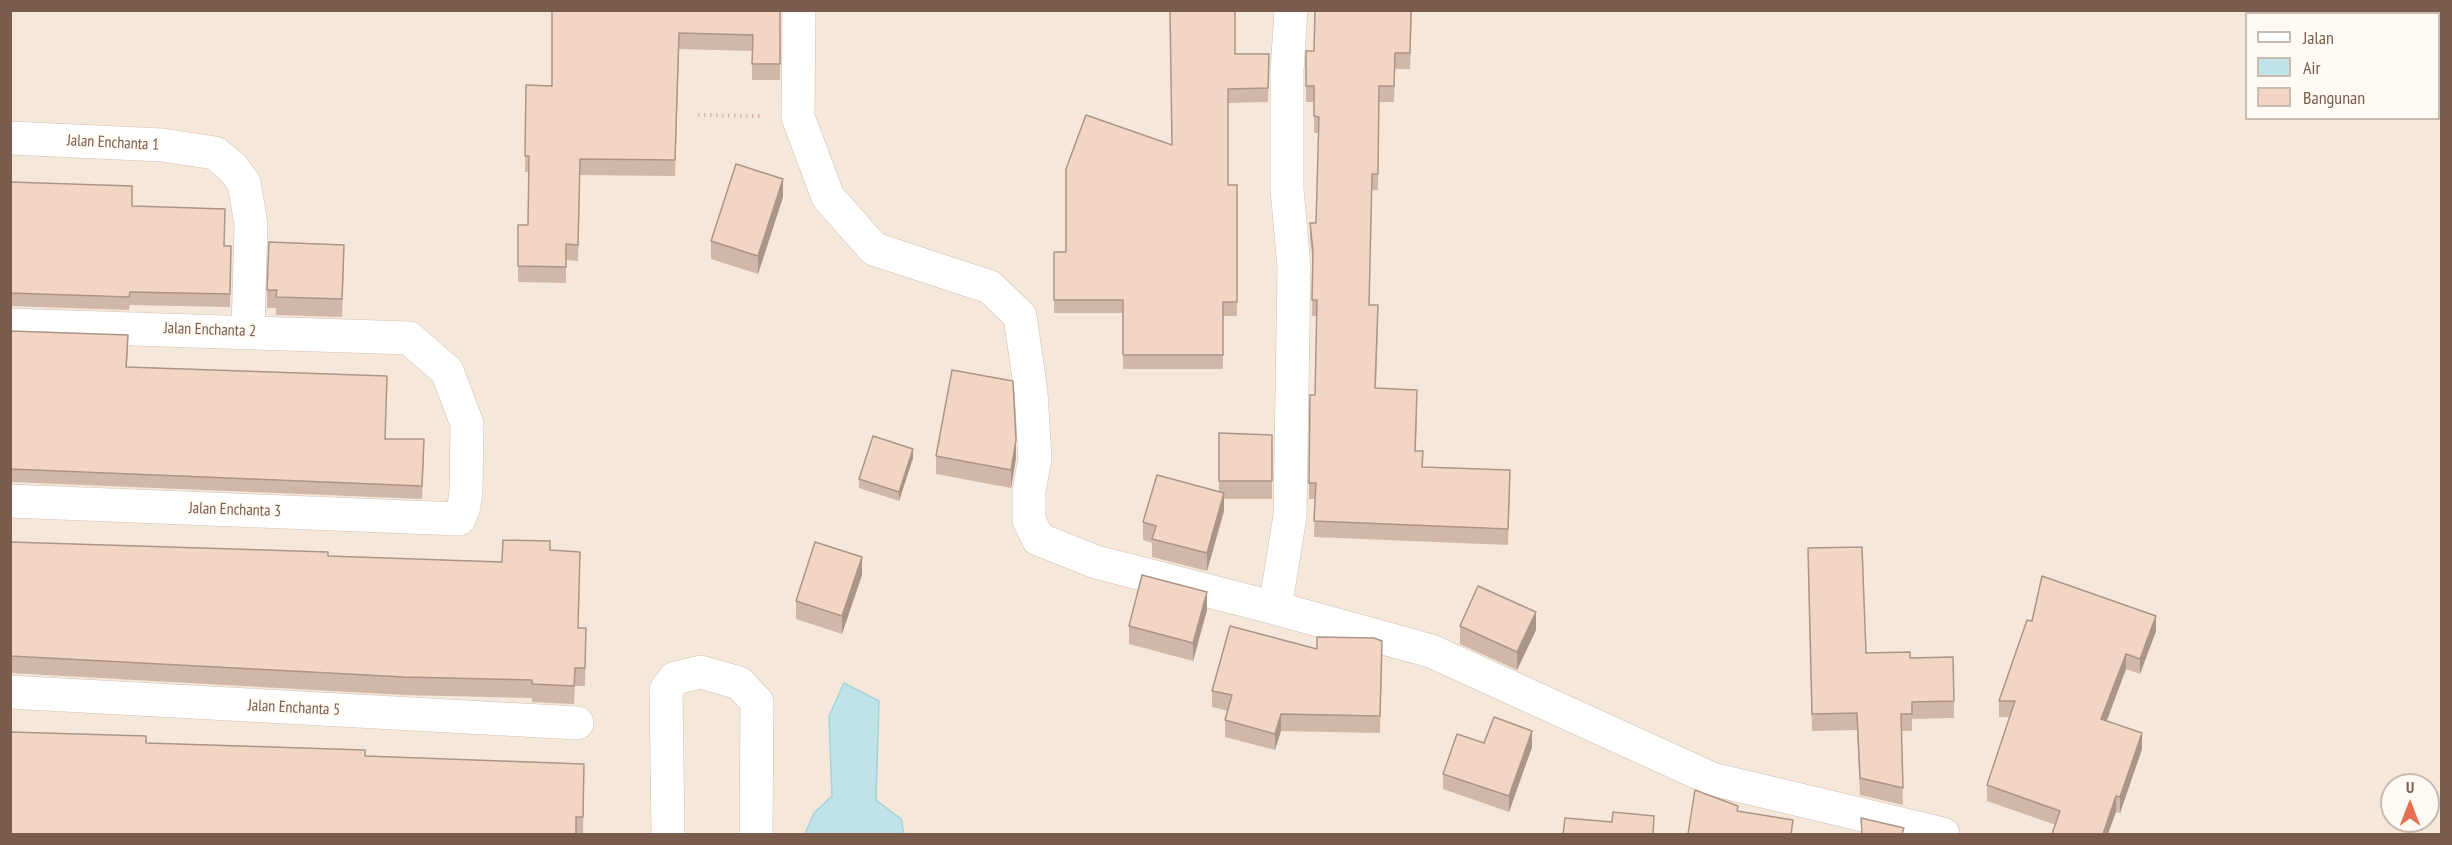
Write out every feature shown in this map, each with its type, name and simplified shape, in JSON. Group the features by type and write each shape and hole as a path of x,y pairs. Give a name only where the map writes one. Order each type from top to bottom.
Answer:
{"street":[{"path":"799,10 798,117 828,197 874,249 990,287 1020,316 1031,392 1035,459 1029,491 1029,520 1038,539 1096,562 1431,651 1712,779 1943,834"},
{"path":"1275,608 1290,516 1294,267 1287,189 1287,72 1291,10"},
{"name":"Jalan Enchanta 1","path":"10,138 162,145 215,153 233,168 244,183 251,224 248,331"},
{"name":"Jalan Enchanta 2","path":"10,325 409,338 447,371 467,424 466,491 459,519"},
{"name":"Jalan Enchanta 3","path":"10,501 459,519"},
{"path":"668,834 666,690 675,678 701,672 739,683 757,702 756,834"},
{"name":"Jalan Enchanta 5","path":"10,692 578,723"}],"path":[{"path":"698,115 798,117"}],"shaded area":[{"path":"10,11 2441,11 2441,834 11,834"}],"water":[{"path":"844,683 879,701 876,800 901,819 904,834 805,834 814,813 832,796 829,716"}],"building":[{"path":"552,10 780,10 780,64 752,64 753,35 679,33 675,160 580,159 578,245 566,244 566,267 518,266 518,225 528,225 529,156 525,156 526,85 552,86"},
{"path":"1170,10 1235,10 1235,54 1269,54 1268,88 1228,89 1228,185 1237,185 1237,302 1223,302 1223,355 1123,355 1123,300 1054,300 1054,252 1066,252 1066,169 1086,115 1172,145"},
{"path":"1315,10 1411,10 1410,53 1395,53 1394,86 1379,86 1378,174 1372,174 1369,305 1378,305 1375,388 1417,390 1415,451 1423,451 1422,467 1510,470 1508,529 1314,521 1316,483 1309,483 1310,395 1315,395 1317,300 1312,300 1313,251 1310,223 1316,223 1319,117 1314,116 1314,86 1306,86 1306,51 1314,51"},
{"path":"736,164 783,179 758,256 711,241"},
{"path":"10,182 132,186 132,206 225,209 224,246 231,246 230,294 130,292 129,297 10,293"},
{"path":"269,242 344,245 342,299 276,297 277,290 267,290"},
{"path":"10,331 128,335 126,367 387,376 385,439 424,439 422,486 10,469"},
{"path":"952,370 1013,381 1016,440 1011,470 936,456"},
{"path":"1219,433 1272,435 1272,481 1219,481"},
{"path":"873,436 913,449 899,492 859,479"},
{"path":"1157,475 1224,493 1207,553 1152,539 1156,526 1143,522"},
{"path":"503,540 550,541 550,550 580,552 578,628 586,628 585,668 575,668 574,686 532,684 532,680 404,677 10,656 10,542 328,552 328,556 502,562"},
{"path":"815,542 862,557 842,616 796,601"},
{"path":"1862,547 1866,653 1910,652 1910,658 1953,657 1954,701 1912,702 1912,714 1901,714 1903,788 1860,778 1857,713 1812,714 1808,548"},
{"path":"1142,575 1207,592 1193,643 1129,626"},
{"path":"2042,576 2156,616 2140,659 2126,654 2101,719 2142,733 2120,797 2116,796 2103,834 2052,834 2060,811 1987,785 2015,701 1999,701 2027,620 2032,621"},
{"path":"1478,586 1536,612 1517,652 1460,626"},
{"path":"1230,626 1317,649 1317,637 1374,638 1382,641 1380,716 1281,714 1275,734 1225,720 1232,695 1212,691"},
{"path":"1494,717 1532,731 1509,796 1443,774 1457,734 1484,743"},
{"path":"10,732 146,736 146,743 365,750 365,756 584,764 583,817 576,817 576,834 10,834"},
{"path":"1695,790 1738,806 1737,811 1793,820 1791,834 1688,834"},
{"path":"1613,812 1654,816 1653,834 1563,834 1565,818 1612,822"},
{"path":"1861,818 1904,828 1902,834 1862,834"}]}
